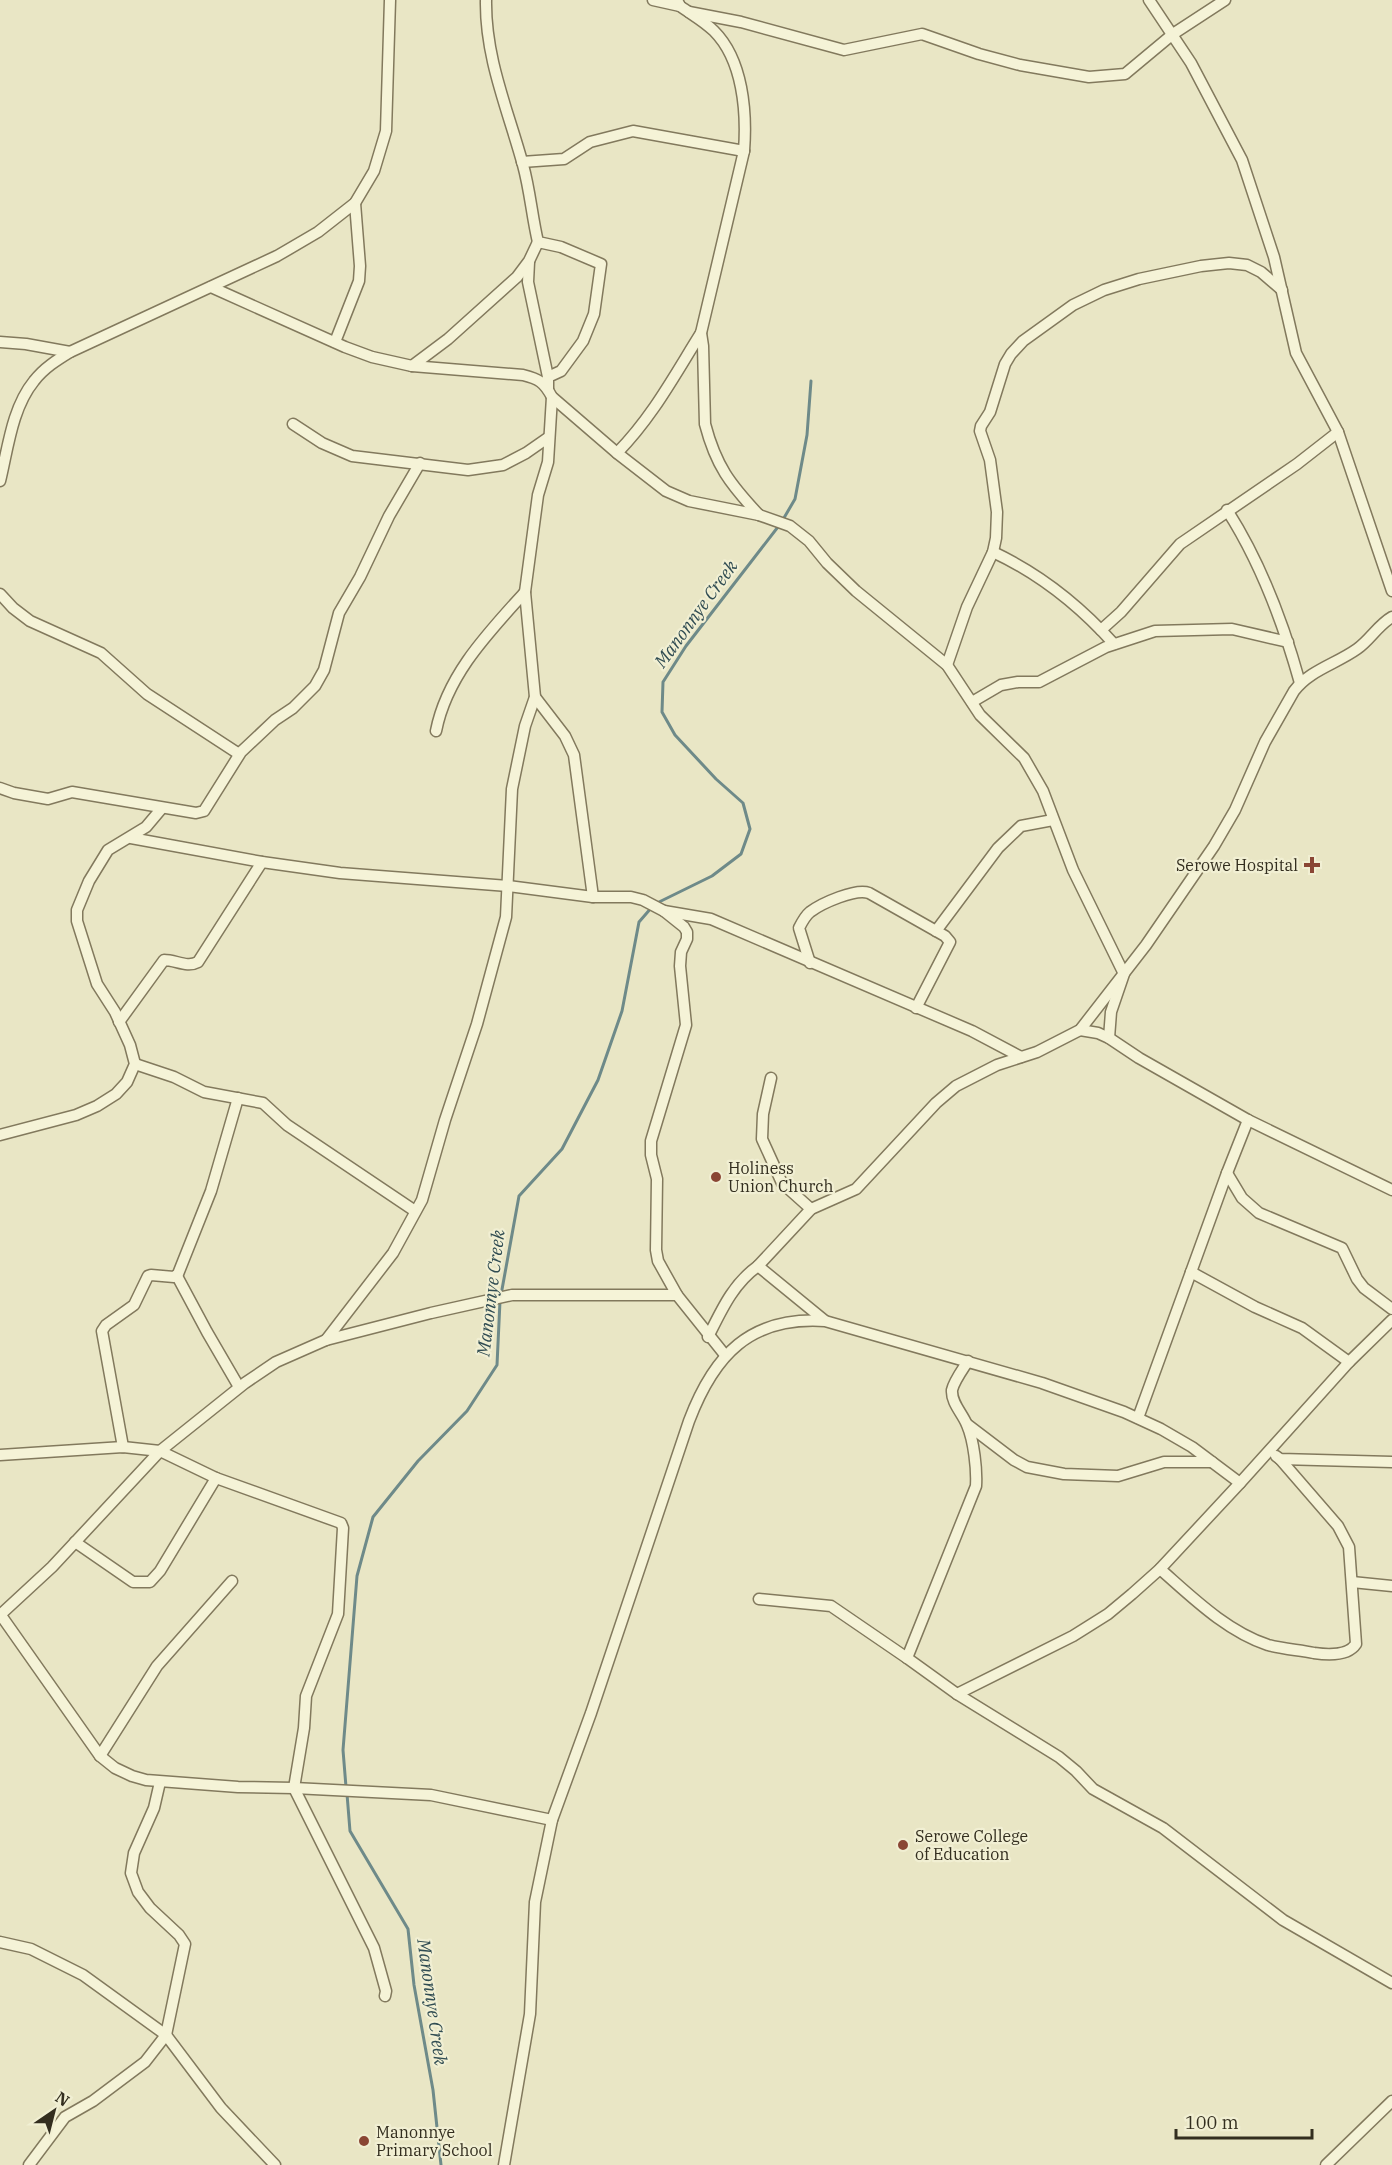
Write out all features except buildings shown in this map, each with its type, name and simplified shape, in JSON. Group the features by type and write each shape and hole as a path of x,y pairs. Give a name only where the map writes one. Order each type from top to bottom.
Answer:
{"street":[{"path":"0,481 17,412 23,398 34,380 52,363 70,352 277,256 318,232 355,203 374,171 386,131 390,0"},
{"path":"412,366 448,339 518,277 538,242 522,162 490,55 486,0"},
{"path":"653,0 844,50 922,34 1010,62 1089,77 1125,74 1173,34 1225,0"},
{"path":"1149,0 1191,63 1242,160 1261,213 1296,353 1338,432 1392,591"},
{"path":"617,453 639,430 669,388 701,333 744,151 746,125 737,72 726,46 714,32 682,6"},
{"path":"522,162 564,159 590,142 633,131 744,151"},
{"path":"335,342 359,281 355,203"},
{"path":"538,242 561,247 601,264 594,314 583,341 549,388"},
{"path":"326,1340 393,1253 422,1200 445,1120 477,1024 506,917 512,789 525,726 535,697 525,592 538,495 548,462 549,437 549,388 528,282 529,261"},
{"path":"947,665 967,607 993,552 996,538 997,513 990,460 980,431 990,412 1005,364 1011,354 1023,341 1073,305 1104,290 1139,279 1201,266 1229,263 1247,265 1261,272 1282,290"},
{"path":"211,287 372,357 412,366 523,375 539,379 617,453 666,491 689,501 759,515 790,526 809,541 827,563 856,591 947,665 980,715 1024,758 1043,791 1073,870 1124,974 1111,1012 1109,1038"},
{"path":"701,333 707,434 721,470 733,488 759,515"},
{"path":"0,342 70,352"},
{"path":"293,423 338,452 352,456 468,470 503,465 549,437"},
{"path":"1101,630 1125,607 1175,549 1227,510 1297,464 1338,432"},
{"path":"0,788 48,799 72,792 195,813 204,810 239,754 315,686 324,670 339,613 360,577 389,516 420,463"},
{"path":"1227,510 1246,542 1276,607 1300,683"},
{"path":"993,552 1038,576 1101,630 1113,644"},
{"path":"436,731 438,718 448,694 465,664 525,592"},
{"path":"0,594 30,621 101,653 147,694 239,754"},
{"path":"708,1336 738,1282 758,1266 811,1209 856,1189 936,1103 956,1086 997,1065 1022,1057 1080,1030 1124,974 1214,846 1244,792 1265,742 1300,683 1324,666 1359,648 1385,621 1392,617"},
{"path":"972,702 1001,685 1039,682 1113,644 1155,631 1232,629 1288,642"},
{"path":"535,697 565,736 574,755 593,897"},
{"path":"0,1136 41,1126 97,1106 116,1094 127,1082 135,1064 130,1045 97,984 77,921 77,910 89,881 104,856 114,846 131,838 146,827 162,808"},
{"path":"936,931 998,848 1013,833 1021,826 1053,820"},
{"path":"131,838 262,862 356,875 508,886 593,897 632,897 664,911 684,927 687,939 681,952 680,966 686,1025 651,1141 651,1155 657,1179 656,1250 658,1261 677,1295 725,1355"},
{"path":"119,1022 161,962 168,960 186,964 198,962 262,862"},
{"path":"810,963 799,928 802,921 811,912 827,903 859,891 869,893 948,938 950,944 916,1008"},
{"path":"664,911 711,919 972,1031 1022,1057"},
{"path":"1080,1030 1098,1033 1109,1038 1139,1058 1248,1120 1392,1190"},
{"path":"135,1064 174,1077 204,1092 263,1103 287,1125 415,1211"},
{"path":"771,1078 763,1114 762,1139 782,1184 811,1209"},
{"path":"238,1098 211,1191 177,1276 239,1387"},
{"path":"1138,1418 1248,1120"},
{"path":"1227,1173 1242,1198 1258,1214 1342,1248 1364,1288 1392,1309"},
{"path":"758,1266 825,1321"},
{"path":"1191,1272 1255,1307 1302,1328 1349,1362"},
{"path":"123,1447 102,1331 106,1325 134,1305 148,1276 177,1276"},
{"path":"552,1820 431,1795 238,1787 160,1782 132,1776 115,1768 100,1756 0,1615 75,1542 160,1451 239,1387 276,1362 326,1340 512,1295 677,1295"},
{"path":"957,1694 1108,1614 1160,1569 1349,1362 1392,1320"},
{"path":"504,2165 530,2014 535,1902 552,1820 591,1713 696,1404 706,1381 725,1355 741,1342 765,1328 795,1321 825,1321 1042,1383 1138,1418 1176,1438 1240,1483"},
{"path":"968,1361 953,1387 952,1395 956,1406 968,1425 1014,1460 1027,1467 1064,1474 1118,1476 1164,1462 1212,1462"},
{"path":"907,1658 976,1486 976,1469 968,1425"},
{"path":"0,1455 123,1447 160,1451 216,1478 341,1523 343,1528 338,1614 306,1696 304,1728 294,1788 374,1948 386,1991 385,1996"},
{"path":"1160,1569 1206,1610 1256,1640 1269,1645 1323,1654 1349,1651 1356,1644 1349,1546 1338,1526 1280,1459 1270,1451"},
{"path":"1280,1459 1392,1462"},
{"path":"75,1542 133,1582 150,1582 160,1571 216,1478"},
{"path":"100,1756 157,1666 232,1581"},
{"path":"1352,1582 1392,1586"},
{"path":"759,1599 831,1606 957,1694 1059,1757 1093,1789 1163,1828 1283,1920 1392,1983"},
{"path":"29,2165 65,2117 93,2101 145,2062 166,2035 185,1944 179,1935 159,1919 138,1892 131,1873 134,1853 154,1808 160,1782"},
{"path":"0,1942 31,1949 82,1975 166,2035 221,2108 275,2165"},
{"path":"1326,2165 1392,2101"}],"waterway":[{"name":"Manonnye Creek","path":"657,903 712,876 741,854 750,829 743,803 716,779 675,735 662,712 663,682 686,646 781,523 795,499 807,435 811,381"},
{"name":"Manonnye Creek","path":"501,1295 519,1196 562,1149 598,1080 622,1011 639,922 652,907"},
{"name":"Manonnye Creek","path":"346,1787 343,1750 357,1576 373,1517 418,1461 467,1411 497,1365 500,1301"},
{"name":"Manonnye Creek","path":"347,1794 350,1831 408,1929 414,1985 433,2090 441,2165"}],"place":[{"name":"Serowe Hospital","path":"1312,865"},
{"name":"Holiness Union Church","path":"716,1177"},
{"name":"Serowe College of Education","path":"903,1845"},
{"name":"Manonnye Primary School","path":"364,2141"}]}
